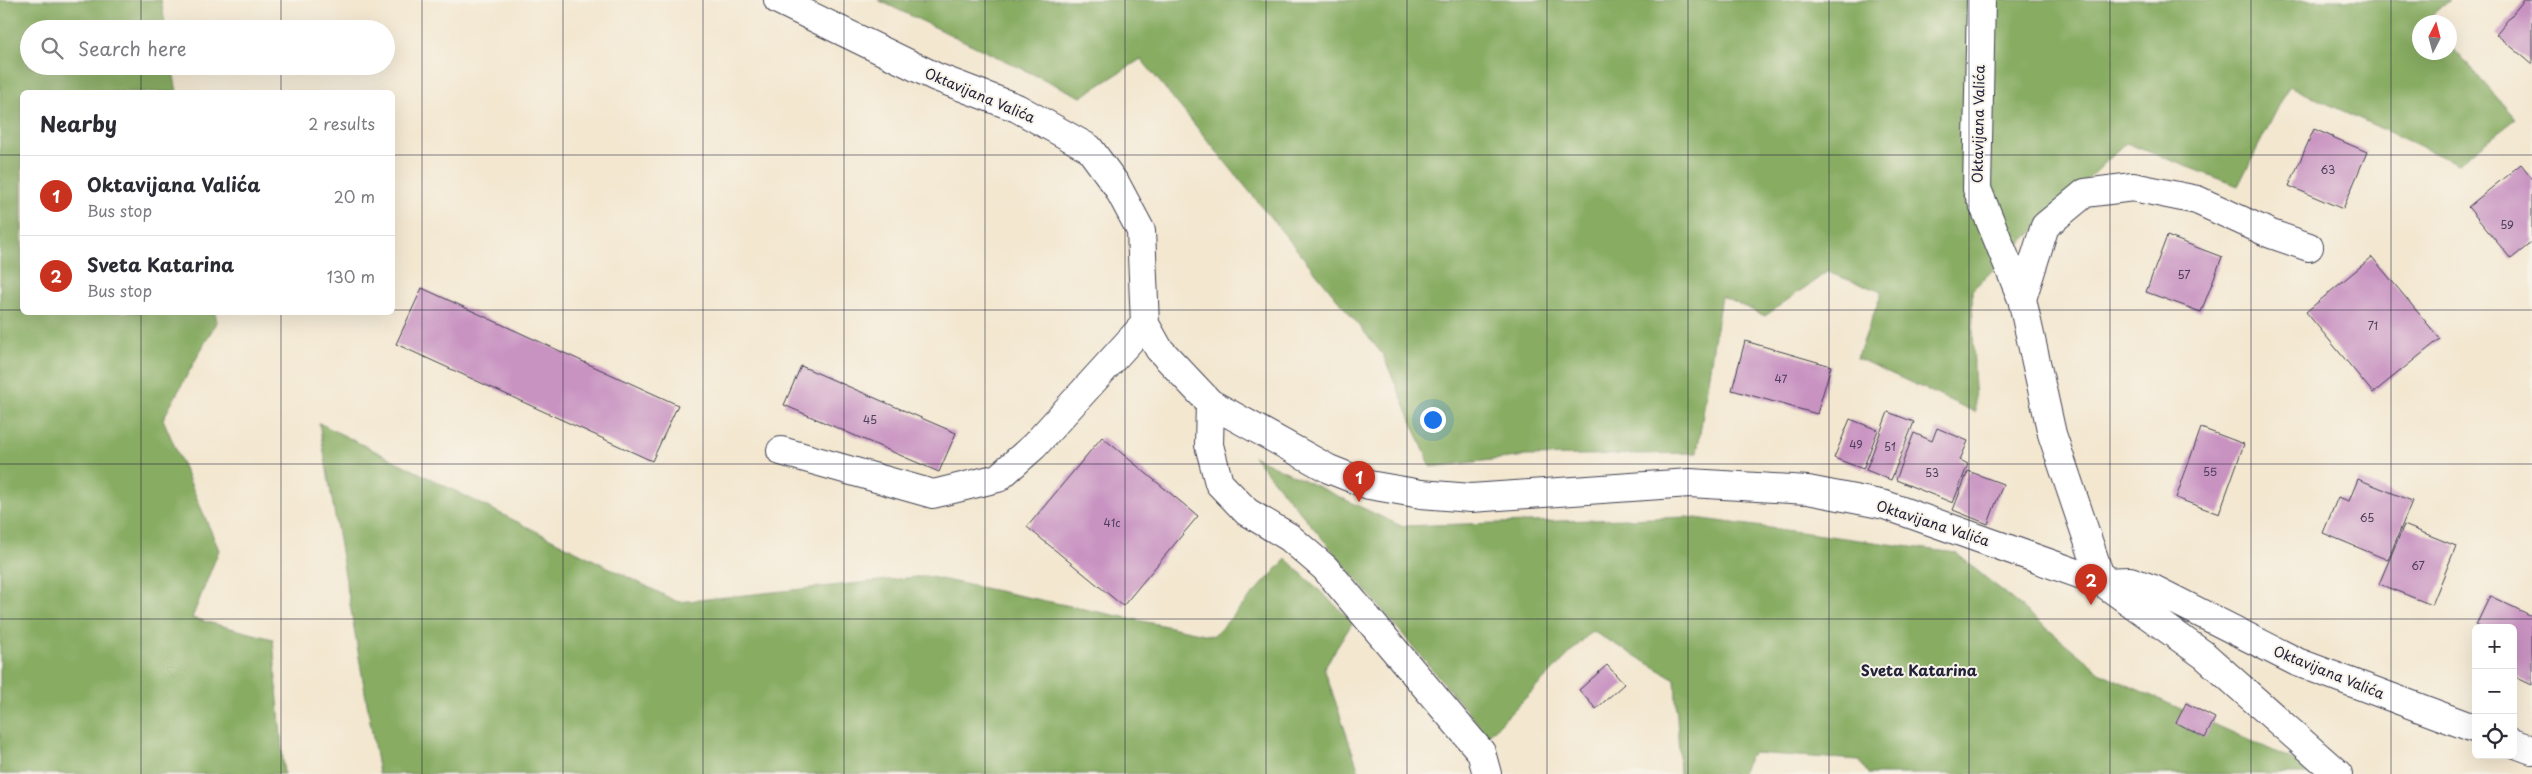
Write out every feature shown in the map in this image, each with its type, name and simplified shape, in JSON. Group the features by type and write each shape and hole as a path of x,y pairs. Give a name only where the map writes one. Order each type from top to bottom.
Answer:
{"street":[{"name":"Oktavijana Valića","path":"778,0 936,77 1017,108 1089,148 1116,186 1141,231 1144,324 1158,349 1210,403 1287,448 1330,469 1370,485 1420,494 1471,498 1690,483 1808,490 1885,505 2102,582 2130,581 2153,589 2297,662 2472,728"},
{"name":"Oktavijana Valića","path":"1980,0 1977,189 2022,299 2052,434 2102,582"},
{"path":"2022,299 2045,226 2085,193 2133,187 2197,200 2271,234 2309,246"},
{"path":"781,451 933,494 998,478 1034,446 1144,324"},
{"path":"1210,403 1209,445 1218,483 1247,512 1289,537 1325,568 1481,752 1487,774"},
{"path":"2102,582 2204,654 2338,774"},
{"path":"2517,744 2532,750"}],"green space":[{"path":"0,0 161,0 164,20 20,20 20,75 174,75 177,90 20,90 20,315 216,315 217,321 163,419 219,550 192,618 273,639 284,774 0,774"},
{"path":"878,0 2450,0 2433,15 2412,15 2412,60 2457,60 2457,53 2516,119 2458,164 2289,86 2238,186 2126,143 1972,290 1975,412 1857,358 1882,292 1827,272 1765,316 1721,296 1697,453 1526,456 1431,467 1383,355 1141,59 1081,97"},
{"path":"319,423 678,602 926,576 1214,636 1286,559 1353,622 1324,668 1360,774 379,774"},
{"path":"1253,456 1401,526 1688,517 1956,553 2101,673 2309,767 2314,774 1868,774 1859,760 1752,753 1741,774 1680,774 1675,679 1592,631 1488,736"}],"building":[{"path":"2524,0 2532,0 2532,64 2496,34"},
{"path":"2314,129 2367,152 2343,209 2289,186"},
{"path":"2521,164 2532,178 2532,242 2511,259 2468,207"},
{"path":"2167,236 2222,257 2201,312 2146,292"},
{"path":"2372,257 2440,339 2373,393 2306,312"},
{"path":"422,288 678,405 652,461 396,344"},
{"path":"1745,341 1831,366 1817,414 1732,390"},
{"path":"801,366 956,433 939,472 784,405"},
{"path":"1888,412 1914,422 1891,480 1866,470"},
{"path":"1850,419 1878,430 1863,469 1834,458"},
{"path":"1937,428 1968,441 1960,460 1968,464 1953,503 1896,480 1914,433 1932,441"},
{"path":"2201,428 2244,444 2219,514 2176,498"},
{"path":"1102,437 1198,516 1123,606 1027,527"},
{"path":"1968,471 2003,484 1988,524 1953,510"},
{"path":"2358,479 2412,501 2388,560 2323,533 2338,497 2349,501"},
{"path":"2404,525 2456,546 2432,605 2379,584"},
{"path":"2490,596 2532,616 2532,685 2517,678 2517,624 2476,624"},
{"path":"1607,665 1624,684 1596,709 1579,690"},
{"path":"2186,703 2215,718 2205,738 2176,723"}],"place":[{"name":"Oktavijana Valića","path":"1359,502"},
{"name":"Sveta Katarina","path":"2091,605"}],"district":[{"name":"Sveta Katarina","path":"1919,669"}]}
